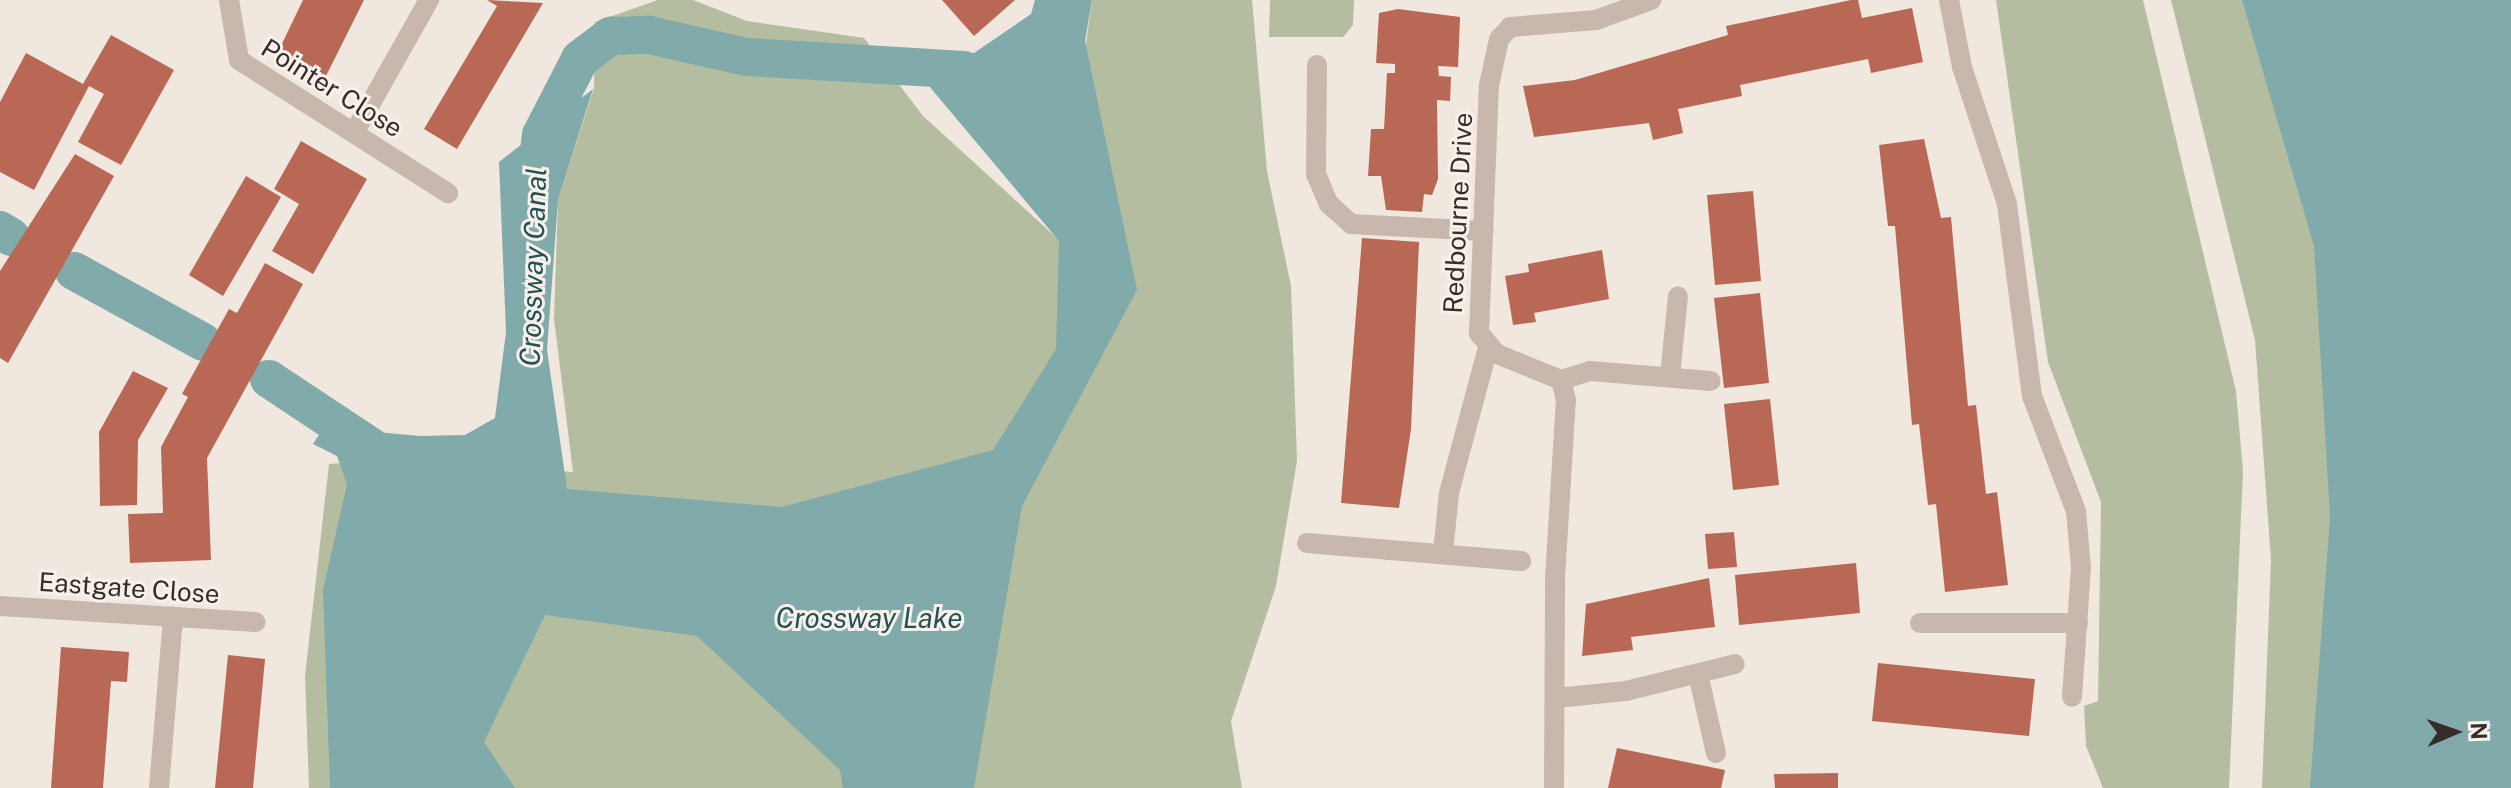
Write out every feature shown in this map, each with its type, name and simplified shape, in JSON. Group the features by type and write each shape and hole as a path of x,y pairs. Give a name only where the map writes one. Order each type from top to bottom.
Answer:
{"street":[{"name":"Pointer Close","path":"229,0 239,60 448,193"},
{"path":"354,133 429,0"},
{"name":"Redbourne Drive","path":"1561,380 1488,347 1479,333 1489,85 1502,33 1521,25 1596,20 1651,0"},
{"path":"1949,0 1962,67 2007,204 2032,396 2076,511 2078,623 2072,697"},
{"path":"1317,65 1316,174 1329,204 1351,224 1484,231"},
{"path":"1670,376 1678,296"},
{"path":"1443,553 1449,493 1488,347"},
{"path":"1554,788 1561,380 1617,371 1711,381"},
{"path":"1307,543 1521,561"},
{"name":"Eastgate Close","path":"0,606 255,622"},
{"path":"159,788 173,617"},
{"path":"1920,623 2078,623"},
{"path":"1556,698 1698,674 1735,664"},
{"path":"1698,674 1716,753"}],"green space":[{"path":"658,0 693,0 747,21 864,38 923,116 1059,240 1092,0 1252,0 1267,171 1291,286 1297,461 1276,586 1231,721 1242,788 309,788 305,676 329,464 414,458 573,472 554,319 558,200 594,88 595,22"},
{"path":"1270,0 1354,0 1353,25 1343,37 1269,37"},
{"path":"1996,0 2143,0 2236,391 2243,471 2229,788 2103,788 2086,746 2084,706 2098,701 2101,502 2048,362"},
{"path":"2171,0 2354,0 2484,788 2262,788 2271,560 2255,340"}],"water":[{"name":"Crossway Lake","path":"1035,0 1092,0 1085,41 1137,290 1022,506 974,788 843,788 840,770 697,636 545,615 484,742 515,788 330,788 323,590 347,484 337,456 313,444 337,407 376,432 420,436 465,435 495,418 506,332 499,162 593,89 558,200 547,350 567,489 782,507 993,450 1056,349 1059,241 903,55 974,53 1031,14"},
{"path":"2242,0 2511,0 2511,788 2310,788 2330,517 2314,246"}],"building":[{"path":"303,0 364,0 325,78 277,54"},
{"path":"487,0 543,3 457,149 424,129 497,6"},
{"path":"942,0 1015,0 974,36"},
{"path":"1858,0 1862,18 1912,8 1923,62 1871,73 1868,59 1740,85 1742,96 1678,109 1683,133 1653,140 1649,123 1534,137 1523,86 1575,80 1728,35 1726,26"},
{"path":"1398,9 1460,17 1458,67 1438,66 1439,76 1451,77 1450,101 1437,100 1438,179 1432,195 1424,194 1422,212 1386,210 1381,176 1368,176 1371,129 1384,129 1387,73 1395,73 1395,64 1376,63 1379,13"},
{"path":"111,35 174,70 121,165 78,142 104,94 89,86 34,190 0,172 0,102 26,53 83,84"},
{"path":"1924,139 1941,218 1951,217 1968,406 1976,405 1986,494 1997,492 2008,585 1945,592 1936,504 1928,505 1919,424 1912,425 1895,226 1888,226 1879,145"},
{"path":"301,141 367,179 313,274 272,251 299,204 274,189"},
{"path":"75,154 114,176 8,363 0,358 0,271"},
{"path":"246,176 281,197 223,296 189,275"},
{"path":"1753,191 1761,281 1715,285 1707,195"},
{"path":"1362,238 1419,242 1411,429 1399,508 1341,503"},
{"path":"1602,250 1609,299 1534,313 1536,322 1513,325 1505,276 1529,272 1528,264"},
{"path":"265,263 303,284 207,458 211,560 130,563 128,514 163,513 161,447 188,397 182,394 229,309 237,313"},
{"path":"1760,293 1769,383 1724,388 1714,298"},
{"path":"133,371 168,388 138,440 137,505 100,506 99,432"},
{"path":"1770,399 1779,485 1733,490 1724,404"},
{"path":"1734,532 1737,567 1708,569 1705,534"},
{"path":"1856,563 1860,613 1739,625 1735,575"},
{"path":"1709,578 1715,627 1631,637 1633,650 1582,656 1586,604"},
{"path":"61,647 129,652 127,682 111,681 103,788 51,788"},
{"path":"228,655 265,659 253,788 215,788"},
{"path":"1878,663 2035,679 2029,736 1872,721"},
{"path":"1617,748 1725,770 1721,788 1608,788"},
{"path":"1838,773 1838,788 1775,788 1774,774"}],"waterway":[{"name":"Crossway Canal","path":"536,175 541,135 580,59 611,36 649,35 747,57 964,70"},
{"name":"Crossway Canal","path":"0,230 11,237"},
{"name":"Crossway Canal","path":"74,271 203,342"},
{"name":"Crossway Canal","path":"269,379 373,448"}]}
